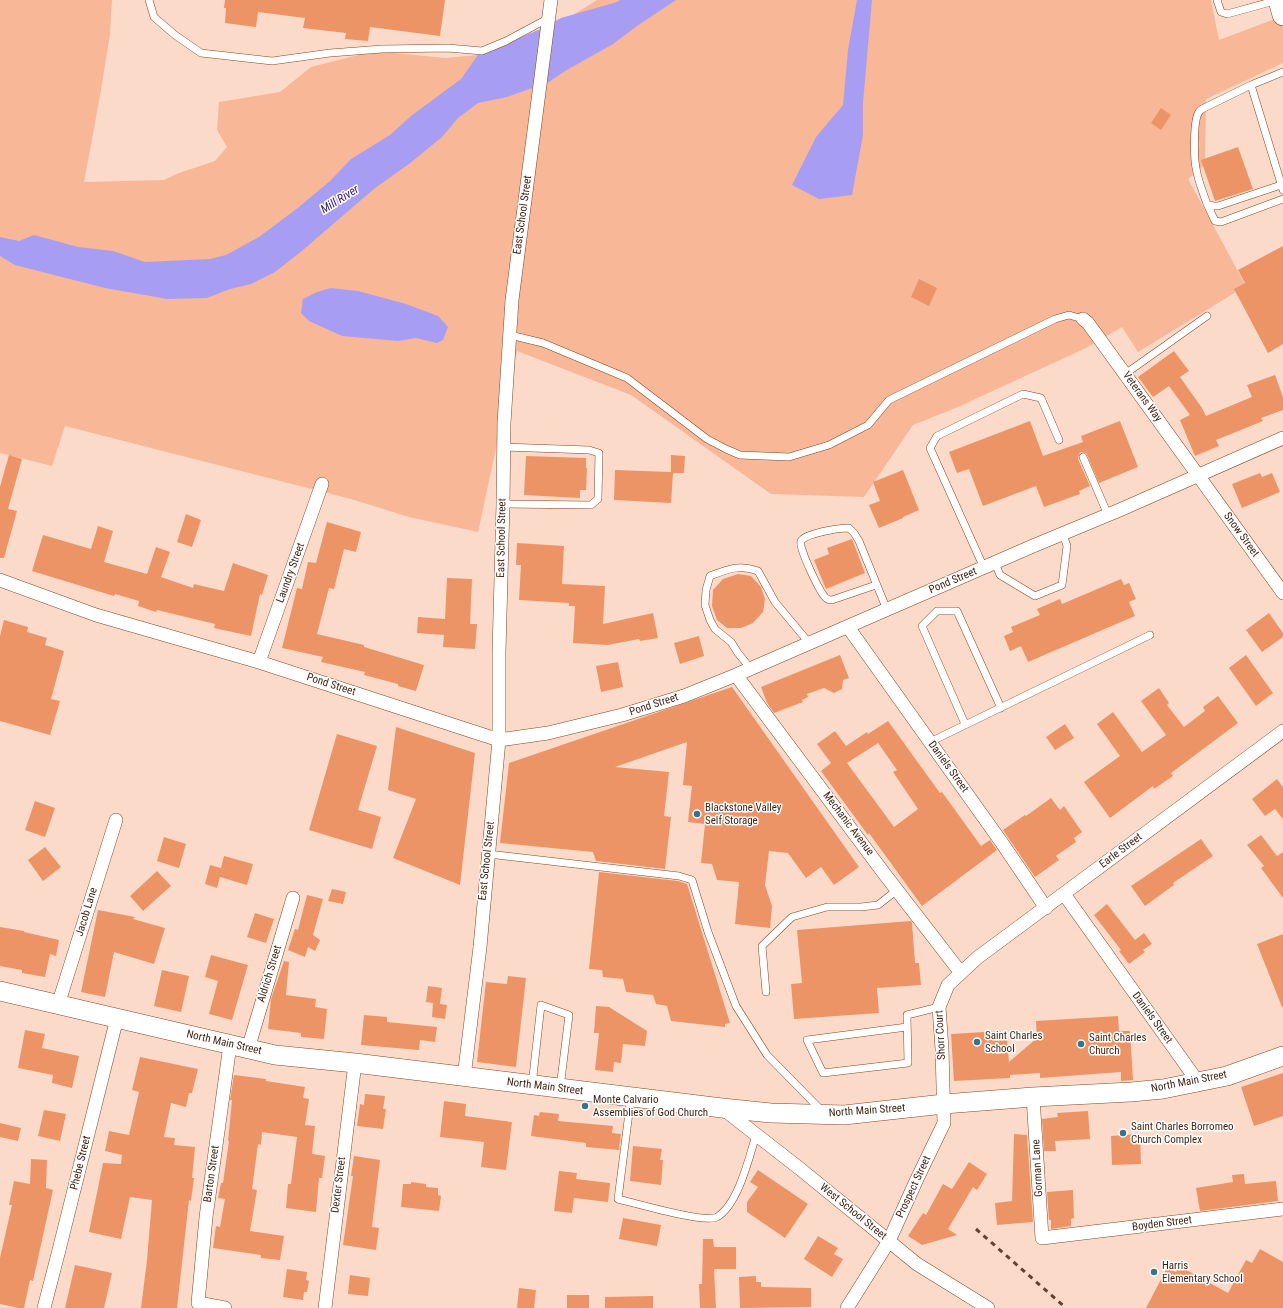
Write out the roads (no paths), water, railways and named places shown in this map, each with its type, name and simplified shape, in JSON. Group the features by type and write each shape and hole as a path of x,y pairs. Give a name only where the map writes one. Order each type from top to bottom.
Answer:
{"main road":[{"path":"1278,0 1283,15"}],"street":[{"name":"East School Street","path":"464,1077 480,947 499,740 499,652 503,447 512,300 551,0"},
{"name":"Veterans Way","path":"1083,319 1088,323 1199,476"},
{"name":"Pond Street","path":"0,580 96,614 259,662 499,740 548,733 622,715 684,696 810,644 989,565 1199,476 1283,438"},
{"name":"Snow Street","path":"1199,476 1283,593"},
{"name":"Laundry Street","path":"259,662 322,484"},
{"name":"Daniels Street","path":"848,627 1002,843 1046,908"},
{"name":"Mechanic Avenue","path":"736,675 961,973"},
{"name":"Earle Street","path":"961,973 977,958 1283,731"},
{"name":"Jacob Lane","path":"58,1005 116,820"},
{"name":"Daniels Street","path":"1064,894 1198,1082"},
{"name":"Aldrich Street","path":"248,1049 293,898"},
{"name":"Shorr Court","path":"944,1104 939,1007 948,985 961,973"},
{"name":"North Main Street","path":"0,992 275,1054 772,1113 844,1115 944,1104 1163,1089 1227,1076 1283,1056"},
{"name":"Phebe Street","path":"44,1308 117,1018"},
{"name":"Barton Street","path":"225,1308 198,1303 206,1217 230,1044"},
{"name":"Dexter Street","path":"325,1308 355,1063"},
{"name":"Gorman Lane","path":"1033,1097 1042,1238"},
{"name":"Prospect Street","path":"847,1308 889,1241 944,1123 944,1104"},
{"name":"West School Street","path":"722,1108 917,1264 984,1307"},
{"name":"Boyden Street","path":"1042,1238 1283,1209"}],"lane":[{"path":"149,0 154,17 175,35 201,53 272,61 330,53 382,49 448,48 482,51 506,42 548,20"},
{"path":"1217,0 1221,12 1227,14 1278,0"},
{"path":"1283,72 1251,85 1204,108 1199,112 1196,118 1194,144 1196,167 1200,186 1215,221 1221,222 1283,199"},
{"path":"1207,204 1218,206 1282,187 1251,85"},
{"path":"510,335 543,343 627,378 707,439 726,449 740,455 789,457 829,445 868,425 889,400 1056,319 1069,315 1083,319"},
{"path":"1125,374 1207,316"},
{"path":"1059,440 1040,398 1023,394 937,436 930,448 989,565 1000,575 1035,596 1062,585 1067,546 1063,534"},
{"path":"503,447 589,450 599,453 598,499 591,505 503,504"},
{"path":"1083,457 1108,515"},
{"path":"876,585 832,600 826,599 821,592 802,552 800,544 801,541 805,538 828,530 849,528 859,541 887,610"},
{"path":"751,669 730,642 715,629 710,620 705,605 706,590 710,576 730,568 747,566 758,571 775,602 810,644"},
{"path":"966,724 922,626 937,611 957,611 1001,708"},
{"path":"930,742 1150,635"},
{"path":"488,854 679,876 692,880 708,932 736,1006 768,1055 825,1114"},
{"path":"766,992 762,946 792,917 827,907 861,907 878,905 897,890"},
{"path":"532,1085 541,1005 569,1015 560,1088"},
{"path":"907,1028 807,1040 824,1074 908,1063 907,1028 906,1015 939,1007"},
{"path":"631,1097 618,1199 696,1218 716,1218 724,1212 732,1202 744,1175 756,1135"}],"water":[{"name":"Mill River","path":"620,0 676,0 613,44 565,71 549,82 507,97 478,103 458,118 442,137 409,164 375,188 303,250 275,272 251,284 230,289 207,298 167,299 105,288 15,265 0,256 0,237 19,241 34,235 78,247 113,251 145,262 210,259 226,255 259,237 299,207 330,181 351,159 390,135 411,116 461,79 478,55 543,28 561,18"},
{"path":"857,0 872,0 863,103 863,135 852,195 819,199 792,185 816,137 843,105 848,50"},
{"path":"331,288 358,291 406,304 438,316 448,327 443,340 437,343 416,338 398,341 342,336 309,321 301,313 303,299 317,292"}],"railway":[{"path":"976,1229 1066,1308"}],"place":[{"name":"Blackstone Valley Self Storage","path":"697,814"},
{"name":"Saint Charles School","path":"977,1042"},
{"name":"Saint Charles Church","path":"1081,1044"},
{"name":"Monte Calvario Assemblies of God Church","path":"585,1106"},
{"name":"Saint Charles Borromeo Church Complex","path":"1123,1133"},
{"name":"Harris Elementary School","path":"1154,1272"}]}
